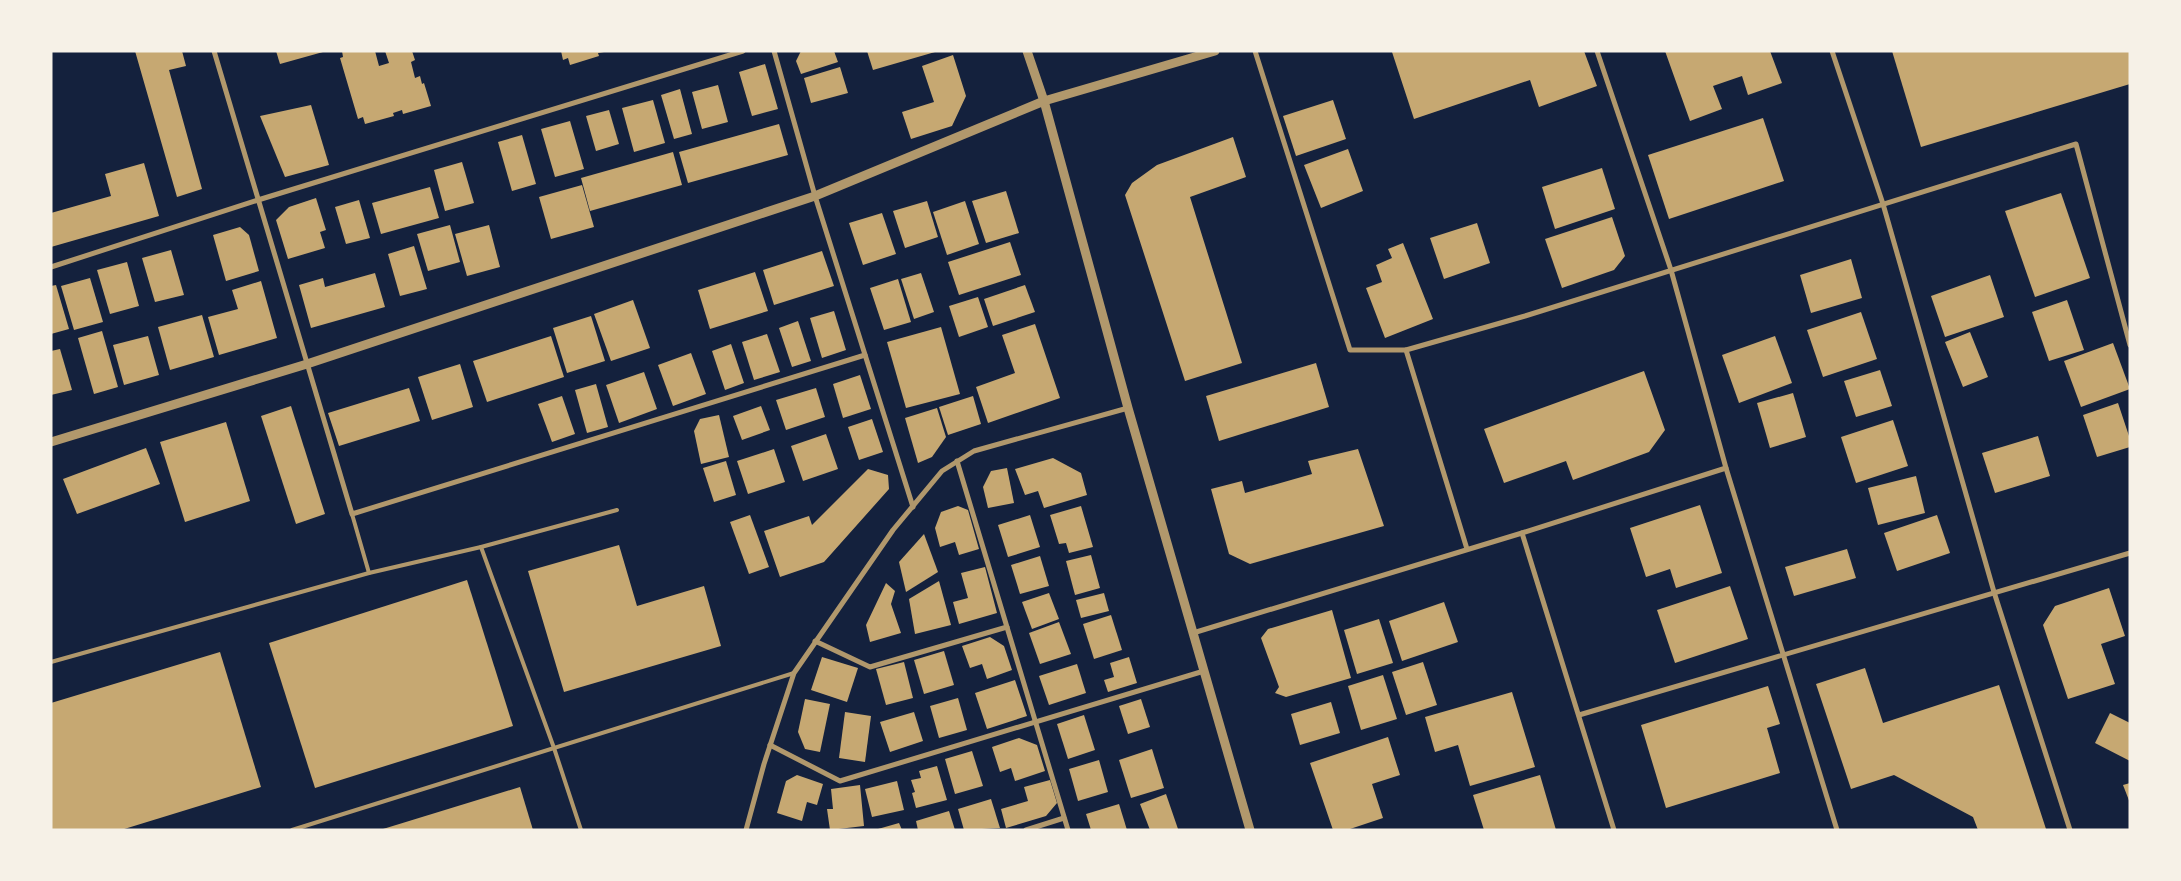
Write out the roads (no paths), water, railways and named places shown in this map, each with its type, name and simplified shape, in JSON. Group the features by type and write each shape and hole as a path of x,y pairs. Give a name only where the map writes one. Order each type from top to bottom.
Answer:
{"street":[{"path":"214,51 352,514 865,355"},
{"path":"51,266 258,200 742,51"},
{"path":"774,51 815,196 913,507"},
{"path":"1027,51 1044,102 1128,408 1250,830"},
{"path":"51,442 307,364 815,196 1044,102 1215,51"},
{"path":"1255,51 1350,350 1406,350 2076,144 2130,345"},
{"path":"1597,51 1671,270 1726,468 1781,654 1837,830"},
{"path":"1832,51 1883,204 1994,592 2070,830"},
{"path":"1406,350 1467,549"},
{"path":"746,830 770,745 794,673 893,530 942,471 974,451 1128,408"},
{"path":"957,461 1068,830"},
{"path":"1193,633 1522,534 1726,468"},
{"path":"1522,534 1614,830"},
{"path":"1579,715 1781,654 2130,553"},
{"path":"815,641 870,667 1007,626"},
{"path":"770,745 840,781 1204,671"},
{"path":"1026,830 1064,818"}],"lane":[{"path":"51,662 369,573 481,547 617,510"},
{"path":"352,514 369,573"},
{"path":"481,547 554,748 581,830"},
{"path":"292,830 794,673"}]}
